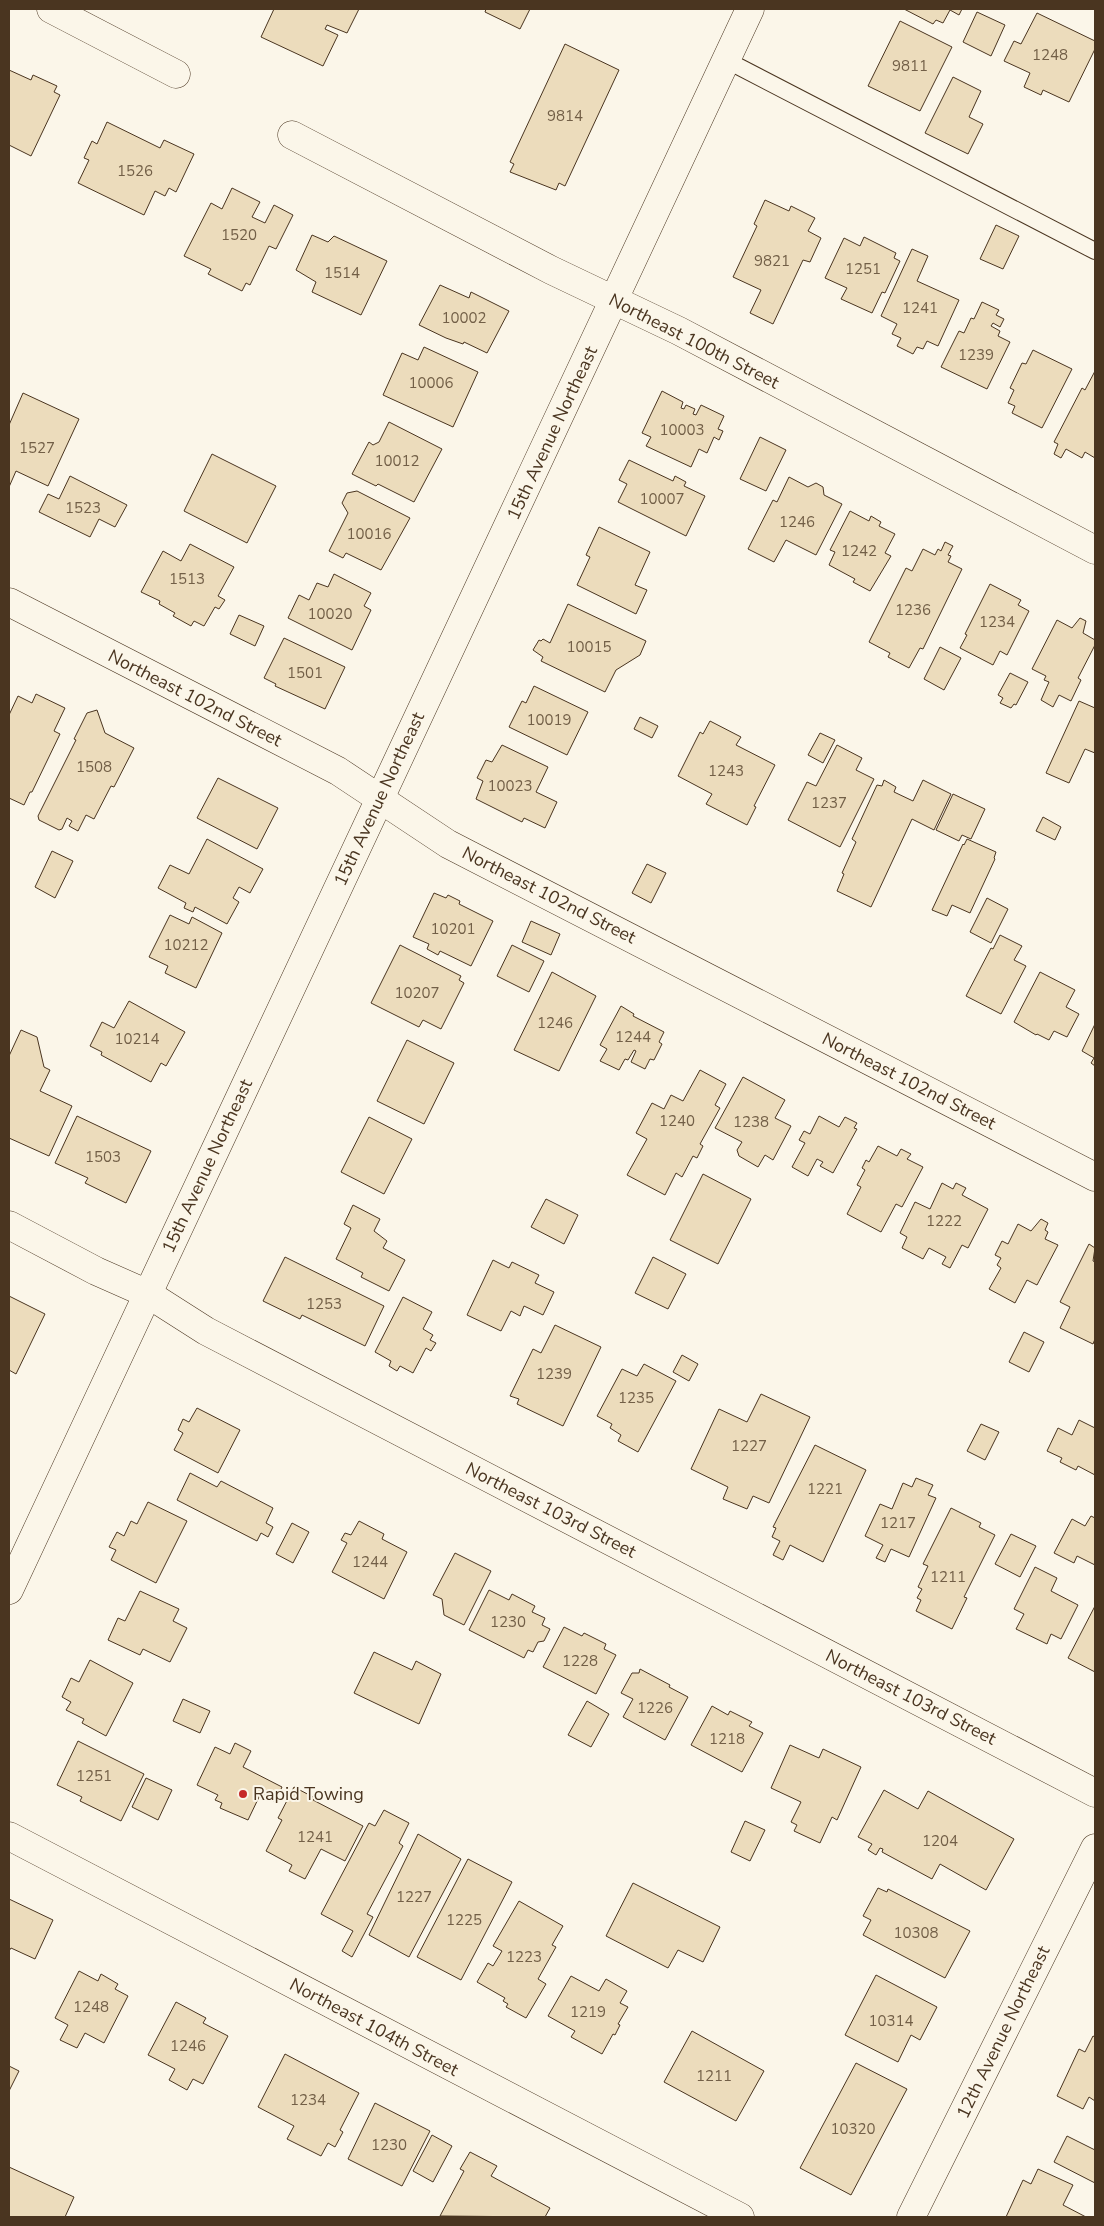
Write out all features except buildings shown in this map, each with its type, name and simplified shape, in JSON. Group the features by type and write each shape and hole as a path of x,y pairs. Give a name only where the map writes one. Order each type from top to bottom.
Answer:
{"street":[{"path":"51,9 176,74"},
{"name":"15th Avenue Northeast","path":"9,1590 750,9"},
{"name":"Northeast 100th Street","path":"292,135 688,336 1095,550"},
{"name":"Northeast 102nd Street","path":"9,602 338,771 448,844 1095,1177"},
{"name":"Northeast 103rd Street","path":"9,1225 96,1271 148,1294 206,1331 1095,1793"},
{"name":"Northeast 104th Street","path":"9,1836 740,2217"},
{"name":"12th Avenue Northeast","path":"911,2217 1095,1848"}],"lane":[{"path":"726,60 1095,251"}],"place":[{"name":"Rapid Towing","path":"243,1794"}]}
